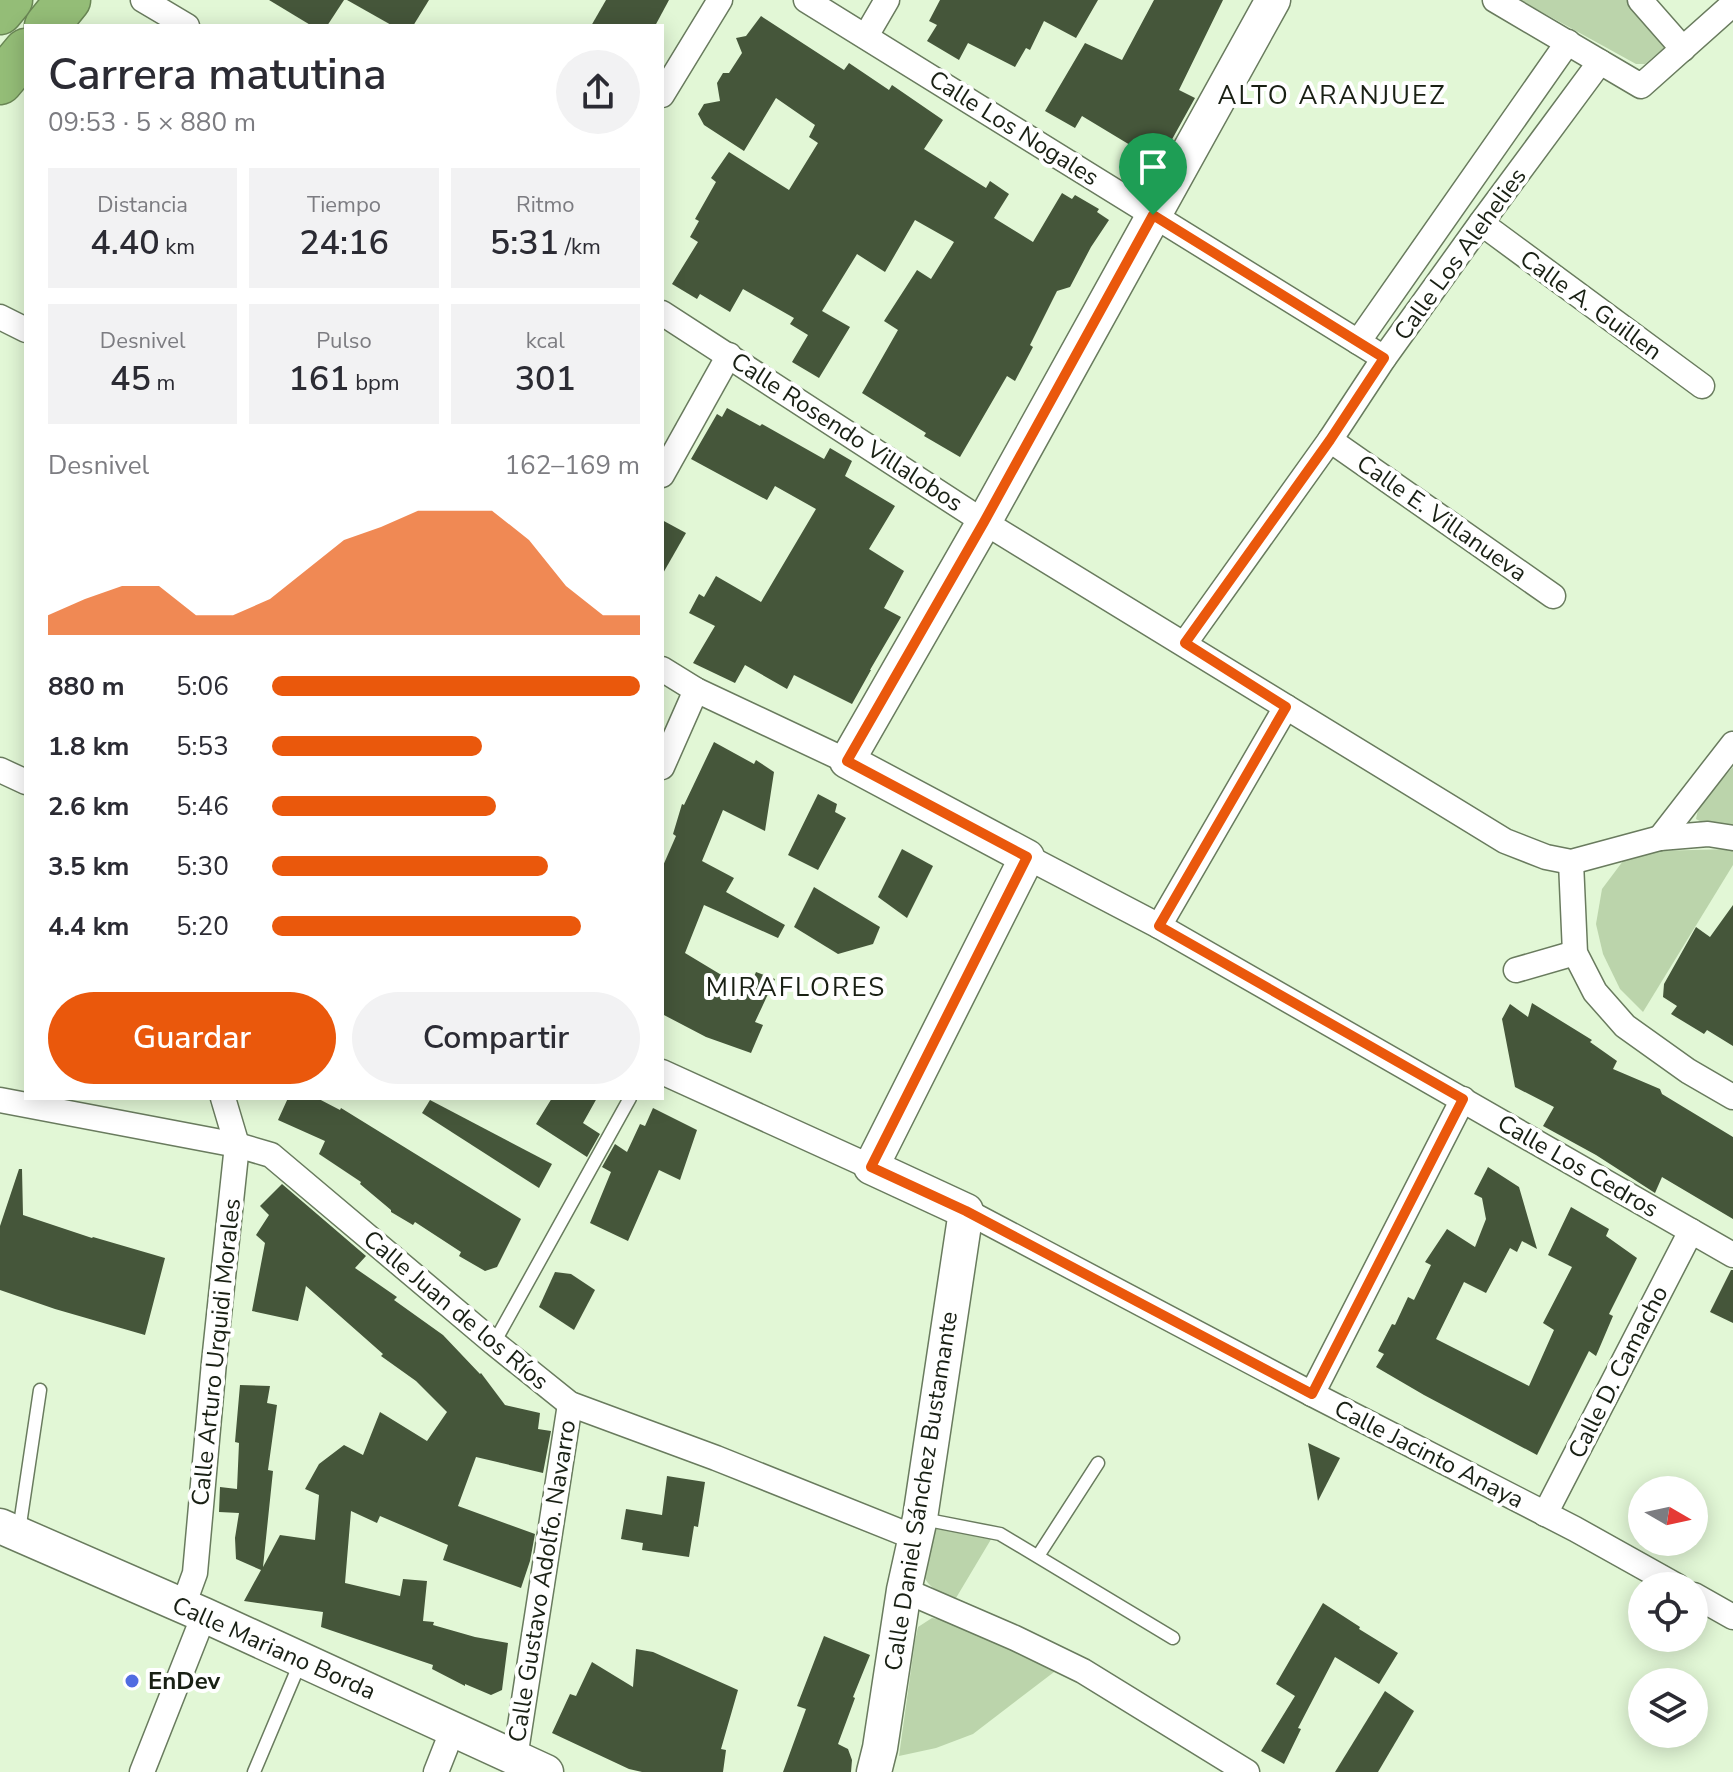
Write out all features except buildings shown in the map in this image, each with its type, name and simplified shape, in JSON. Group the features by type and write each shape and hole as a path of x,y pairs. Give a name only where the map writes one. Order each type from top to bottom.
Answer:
{"highway":[{"path":"0,12 10,0"},
{"path":"49,24 68,0"},
{"path":"0,82 24,53"}],"street":[{"path":"143,0 184,24"},
{"path":"664,92 720,0"},
{"name":"Calle Los Nogales","path":"806,0 1384,358"},
{"path":"866,36 887,0"},
{"path":"847,761 984,522 1273,0"},
{"path":"1495,0 1641,86 1733,4"},
{"path":"1640,0 1683,49"},
{"path":"1358,342 1568,42"},
{"name":"Calle Los Alehelies","path":"1185,643 1330,440 1384,358 1600,62"},
{"name":"Calle A. Guillen","path":"1481,223 1702,386"},
{"name":"Calle Rosendo Villalobos","path":"664,314 984,522 1505,841 1546,857 1571,862"},
{"path":"0,317 24,329"},
{"path":"664,471 729,355"},
{"name":"Calle E. Villanueva","path":"1330,440 1553,596"},
{"name":"Calle Los Cedros","path":"664,670 696,690 847,761 1159,926 1733,1255"},
{"path":"664,762 696,690"},
{"path":"1159,926 1286,707"},
{"path":"1660,838 1733,744"},
{"path":"0,770 24,781"},
{"path":"1733,838 1708,834 1660,838 1571,862 1575,953 1595,992 1625,1026 1688,1071 1733,1097"},
{"path":"871,1167 1027,857"},
{"path":"1516,970 1575,953"},
{"name":"Calle Jacinto Anaya","path":"664,1073 966,1211 1651,1572"},
{"path":"1312,1394 1463,1099"},
{"name":"Calle Juan de los Ríos","path":"0,1100 237,1145 271,1155 570,1404 918,1528"},
{"name":"Calle Arturo Urquidi Morales","path":"142,1772 193,1610 214,1362 237,1145 224,1100"},
{"name":"Calle Daniel Sánchez Bustamante","path":"874,1772 904,1590 918,1528 966,1211"},
{"name":"Calle D. Camacho","path":"1545,1514 1691,1231"},
{"name":"Calle Gustavo Adolfo. Navarro","path":"515,1758 570,1404"},
{"name":"Calle Mariano Borda","path":"9,1530 193,1610 546,1772"},
{"path":"904,1590 1083,1671 1247,1772"},
{"path":"1708,1603 1733,1617"},
{"path":"436,1772 453,1729"}],"lane":[{"path":"494,1343 629,1100"},
{"path":"9,1530 40,1390"},
{"path":"1038,1556 1098,1463"},
{"path":"918,1528 1000,1534 1173,1638"},
{"path":"254,1772 301,1660"}],"green space":[{"path":"1520,0 1631,0 1665,43 1664,48 1645,64 1636,64"},
{"path":"1733,767 1733,825 1705,824 1696,819 1699,805"},
{"path":"1733,849 1733,865 1643,1012 1620,989 1603,954 1596,924 1602,889 1623,861 1653,851"},
{"path":"931,1523 993,1536 956,1598 932,1587 924,1574 923,1557"},
{"path":"932,1618 945,1620 1058,1669 973,1734 936,1748 899,1756 918,1627"}],"place":[{"name":"EnDev","path":"132,1681"}],"district":[{"name":"ALTO ARANJUEZ","path":"1332,95"},
{"name":"MIRAFLORES","path":"796,987"}],"route":[{"path":"1153,215 1384,358 1330,440 1185,643 1286,707 1159,926 1463,1099 1312,1394 966,1211 871,1167 1027,857 847,761 984,522 1153,215"}]}
